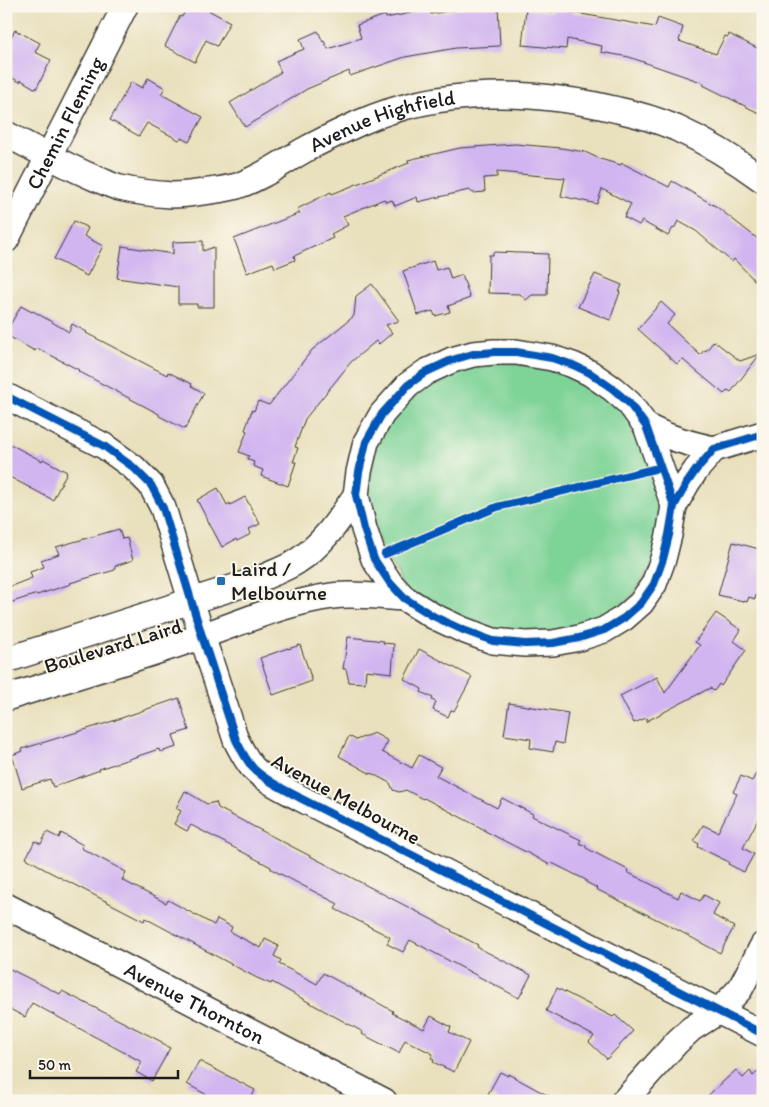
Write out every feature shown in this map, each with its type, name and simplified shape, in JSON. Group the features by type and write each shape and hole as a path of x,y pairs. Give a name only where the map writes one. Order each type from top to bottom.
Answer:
{"street":[{"name":"Chemin Fleming","path":"6,240 126,6"},
{"name":"Avenue Highfield","path":"6,134 68,166 120,188 174,195 236,186 260,176 308,148 360,123 417,104 492,95 533,95 578,100 632,113 676,128 719,150 763,180"},
{"name":"Boulevard Laird","path":"646,426 671,438 714,449 687,483 674,506 663,559 654,584 641,602 624,618 604,630 579,638 553,642 524,644 493,641 440,619 404,598 390,583 374,559 364,529 356,495 366,442 382,414 408,385 426,372 452,360 473,354 516,352 552,358 573,364 614,389 629,403 646,426 674,506"},
{"name":"Avenue Melbourne","path":"6,396 104,446 133,467 151,485 163,508 236,740 253,767 266,779 763,1034"},
{"path":"714,449 763,434"},
{"name":"Boulevard Laird","path":"6,660 260,579 295,562 322,542 356,495"},
{"name":"Boulevard Laird","path":"6,698 202,636 264,613 311,600 333,596 404,598"},
{"name":"Avenue Thornton","path":"6,906 384,1101"},
{"path":"624,1101 677,1042 692,1029 719,1011 740,989 763,945"}],"green space":[{"path":"507,362 554,370 580,381 646,426 674,506 654,564 631,597 596,621 543,632 520,632 496,629 404,598 398,574 391,565 356,495 377,444 398,410 423,389 456,371"}],"building":[{"path":"187,6 201,6 230,22 217,46 206,40 195,62 165,46"},
{"path":"466,6 498,6 500,46 456,48 405,57 350,76 349,71 307,89 245,127 230,103 281,72 276,61 304,49 300,39 318,31 328,49 361,38 357,25 385,15 386,18 430,9 431,14 466,8"},
{"path":"552,6 570,6 570,12 655,27 658,18 683,27 679,41 716,54 725,36 728,37 729,34 763,51 763,115 703,85 704,83 629,57 601,52 602,46 567,39 566,49 522,45 526,9 552,12"},
{"path":"15,30 40,43 35,52 51,60 36,89 21,80 20,82 6,75 6,46"},
{"path":"148,78 165,88 161,94 203,117 189,142 181,138 179,140 147,123 139,136 110,120 131,82 142,88"},
{"path":"515,144 585,152 600,159 621,165 622,163 669,187 672,181 717,207 763,243 763,289 734,259 732,262 696,231 678,221 668,236 642,221 639,225 624,217 631,204 602,189 597,204 561,196 565,178 497,172 497,177 484,178 485,192 473,193 469,190 418,202 417,197 395,206 392,200 386,202 384,199 343,216 348,225 331,234 333,238 294,256 295,260 275,268 273,263 247,273 234,239 300,213 297,209 331,192 332,194 409,163 408,160 460,148"},
{"path":"74,221 88,228 84,236 103,246 87,276 54,259"},
{"path":"203,241 203,251 214,247 214,307 197,307 197,304 178,304 178,287 117,278 122,246 173,254 173,242"},
{"path":"493,252 548,254 547,295 532,295 526,300 520,294 488,293 489,255 493,255"},
{"path":"433,261 436,270 447,267 451,279 462,275 470,298 448,306 450,312 435,316 433,311 418,315 403,271"},
{"path":"595,274 622,285 610,320 578,307"},
{"path":"372,284 399,321 386,325 392,333 379,344 376,341 351,362 305,419 295,447 298,448 293,462 296,462 288,486 261,476 263,470 253,466 254,462 247,459 249,456 239,452 252,410 254,411 258,401 269,405 312,350 354,316 356,296"},
{"path":"661,302 675,315 667,324 700,355 714,341 740,361 760,354 731,392 728,390 724,394 682,359 677,364 638,329"},
{"path":"21,306 69,332 72,324 167,375 168,372 192,384 191,386 204,393 185,429 79,370 37,348 35,351 6,335"},
{"path":"6,442 67,472 53,500 6,475"},
{"path":"218,488 227,505 245,497 260,524 249,529 251,534 237,541 236,539 222,547 197,500"},
{"path":"119,529 122,539 127,538 133,560 115,566 115,570 6,604 6,588 32,578 30,572 44,567 41,560 59,554 56,547"},
{"path":"733,542 763,550 763,573 755,599 749,597 747,602 718,595"},
{"path":"716,613 741,630 734,641 746,650 721,686 719,684 714,691 710,688 645,722 646,718 634,723 620,696 657,677 665,693 700,645 695,642"},
{"path":"348,637 394,644 392,673 366,670 365,683 349,682 346,669 343,669"},
{"path":"300,645 312,681 273,695 260,658"},
{"path":"419,649 472,677 454,711 451,710 448,717 433,710 436,702 432,700 433,698 421,692 422,689 404,679"},
{"path":"179,698 189,730 173,735 177,747 160,752 159,749 53,787 50,779 22,788 12,755 23,751 22,749 107,723"},
{"path":"509,703 568,713 563,744 555,742 553,752 530,748 531,739 504,735"},
{"path":"374,733 388,741 382,752 412,768 419,755 441,767 436,776 497,808 502,798 533,814 532,816 581,840 579,843 586,846 586,848 628,870 627,872 678,898 681,891 700,901 704,895 719,903 713,915 734,927 720,953 596,889 586,880 552,863 550,865 424,798 406,790 399,792 393,790 390,783 339,756 349,736 356,740"},
{"path":"763,761 763,810 743,848 754,854 744,872 728,864 729,862 698,847 699,844 694,841 703,825 718,832 737,794 733,792 741,776 752,781"},
{"path":"185,791 207,804 216,802 218,808 452,930 478,945 477,947 531,975 519,998 410,940 403,952 387,944 390,937 335,909 338,904 191,825 187,831 174,824 181,811 176,808"},
{"path":"47,832 59,838 61,833 83,845 81,848 126,872 122,880 166,903 168,900 214,925 217,919 232,927 230,932 261,948 265,939 279,946 274,956 281,960 279,964 317,984 323,973 393,1011 392,1013 424,1029 431,1016 451,1027 449,1032 469,1042 454,1072 433,1062 434,1060 431,1058 433,1054 405,1040 399,1053 272,982 271,984 257,978 145,918 144,921 42,868 26,858 35,841 41,844"},
{"path":"6,967 60,994 62,991 162,1042 162,1044 170,1048 152,1081 136,1072 142,1062 32,1003 25,1017 6,1007"},
{"path":"557,988 613,1017 615,1015 633,1031 607,1059 589,1042 594,1036 546,1011"},
{"path":"199,1061 255,1090 250,1101 218,1101 187,1084"},
{"path":"763,1067 763,1101 702,1101 736,1070 743,1078 750,1071 753,1076"},
{"path":"500,1072 508,1076 508,1074 558,1101 500,1101 488,1094"}],"cycle path":[{"path":"674,506 646,426 629,403 590,373 573,365 552,358 516,352 473,354 452,360 426,372 408,385 382,414 366,442 356,495 364,529 374,559 390,583 404,598 433,616 493,641 525,644 553,643 579,638 604,630 624,618 641,603 654,584 663,559 674,506 696,470 714,449 763,434"},
{"path":"6,396 104,446 133,467 151,485 163,508 236,740 248,762 258,773 300,798 763,1034"},
{"path":"385,554 497,507 654,469"}],"place":[{"name":"Laird / Melbourne","path":"221,581"}]}
